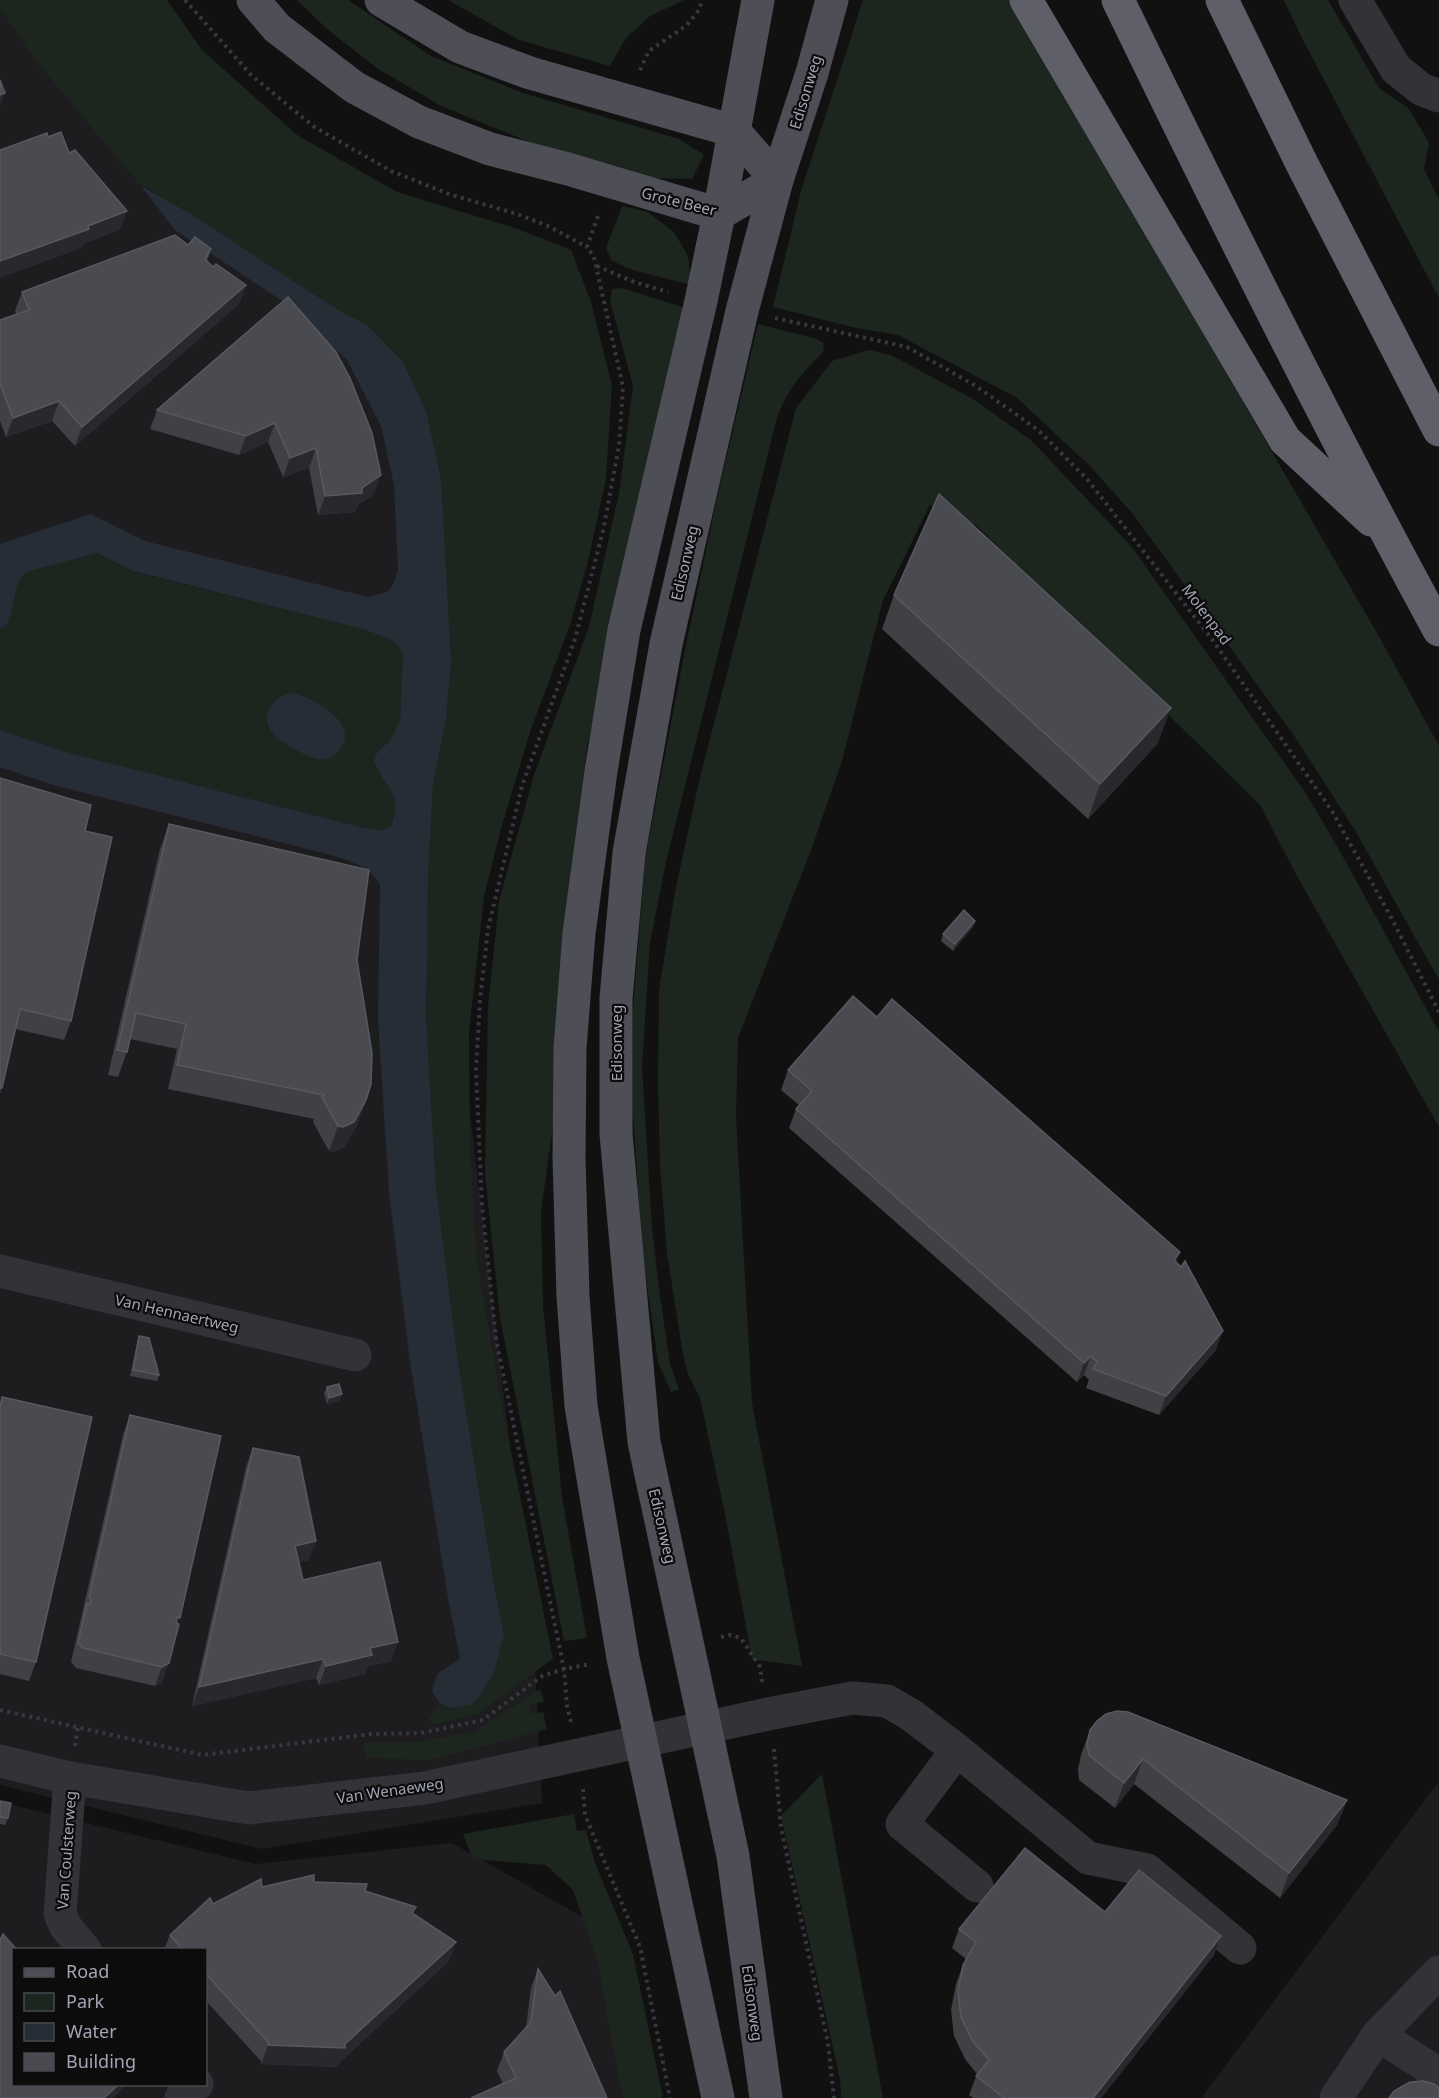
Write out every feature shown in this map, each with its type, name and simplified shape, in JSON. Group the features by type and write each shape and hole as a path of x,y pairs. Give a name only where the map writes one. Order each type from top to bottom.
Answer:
{"highway":[{"path":"1026,0 1285,440 1387,535"},
{"path":"1118,0 1258,285 1387,535 1439,630"},
{"path":"1222,0 1302,164 1439,430"}],"main road":[{"name":"Grote Beer","path":"253,0 277,28 354,87 419,122 490,149 568,169 719,214 777,180"},
{"path":"381,0 460,47 530,73 734,131 777,180"},
{"path":"718,2098 613,1607 581,1406 573,1296 568,1158 570,1048 579,933 601,771 624,630 701,301 758,0"},
{"name":"Edisonweg","path":"766,2098 733,1856 644,1442 616,1134 616,998 629,853 666,644 731,352 777,180 812,73 831,0"}],"street":[{"path":"1355,0 1396,69 1430,92 1439,122"},
{"name":"Van Hennaertweg","path":"0,1270 355,1355"},
{"name":"Van Wenaeweg","path":"0,1761 70,1778 249,1808 425,1788 852,1698 887,1701 911,1715 957,1750 1088,1858 1147,1870 1240,1948"},
{"path":"957,1750 902,1824 977,1886"},
{"name":"Van Coulsterweg","path":"70,1778 60,1914 66,1927 84,1948"},
{"path":"1336,2098 1378,2035 1439,1972"},
{"path":"1378,2035 1439,2074"},
{"path":"181,2098 195,2086"},
{"path":"205,2086 217,2098"}],"path":[{"path":"185,0 251,75 313,126 391,171 449,194 517,214 548,226 588,247"},
{"name":"Molenpad","path":"852,335 907,348 976,386 1038,430 1087,479 1211,638 1332,811 1392,919 1439,1012"},
{"path":"741,1638 760,1666 776,1762 781,1827 828,2043 834,2098"},
{"path":"0,1710 202,1755 371,1734 421,1733 483,1720 542,1676 564,1669"}],"shaded area":[{"path":"0,0 228,140 583,313 455,988 534,1647 542,1803 262,1849 0,1785"},
{"path":"1439,1781 1439,2098 1201,2098"},
{"path":"0,1802 255,1864 452,1843 613,1934 642,2098 0,2098"}],"green space":[{"path":"0,0 167,0 202,50 297,135 397,192 515,228 571,250 591,302 612,385 606,479 588,561 570,625 531,729 502,825 484,897 469,1032 470,1146 477,1262 501,1401 553,1659 477,1714 435,1724 428,1721 439,1702 450,1708 471,1705 504,1634 457,1356 436,1188 426,1017 428,877 433,783 446,719 451,662 367,325 338,310 191,214 139,184 33,57 0,8"},
{"path":"297,0 348,0 431,56 523,93 679,139 704,155 692,179 654,178 611,164 539,146 441,106 377,68 327,29"},
{"path":"448,0 684,0 650,16 626,38 610,66 519,40"},
{"path":"863,0 1010,0 1381,640 1439,746 1439,980 1356,832 1295,737 1133,514 1089,465 1017,398 898,335 852,327 773,307 801,191"},
{"path":"1284,0 1328,0 1379,88 1408,108 1429,142 1424,169 1439,200 1439,298 1302,38"},
{"path":"622,206 648,212 674,232 688,256 691,285 629,269 611,260 606,248"},
{"path":"622,288 688,309 624,574 587,747 569,888 561,1065 541,1213 543,1305 562,1497 587,1638 564,1641 500,1318 485,1174 488,1006 499,901 534,775 589,627 619,493 633,386 610,300 612,289"},
{"path":"758,324 817,339 823,343 824,351 796,383 785,400 776,421 666,862 650,943 642,1066 652,1229 670,1364 679,1389 671,1392 658,1362 642,1249 633,1113 633,1010 645,859 719,489"},
{"path":"869,350 891,355 973,399 1031,440 1132,547 1307,795 1439,1032 1439,1127 1297,876 1260,805 976,525 930,505 883,600 842,761 811,850 738,1038 736,1117 752,1403 802,1666 752,1659 725,1514 700,1398 688,1374 683,1355 667,1253 660,1165 659,990 675,892 700,777 796,408 832,361"},
{"path":"97,553 133,572 363,629 398,645 403,655 400,721 390,741 378,751 378,773 394,797 395,810 391,826 382,830 364,828 66,752 0,730 0,629 8,623 18,583 26,572"},
{"path":"540,1689 544,1702 529,1704 530,1714 543,1712 547,1729 431,1760 366,1758 363,1743 415,1742 474,1732"},
{"path":"822,1774 883,2098 841,2098 840,2079 781,1816"},
{"path":"574,1814 577,1831 586,1830 595,1863 633,1954 663,2098 622,2098 598,1963 573,1890 546,1865 473,1859 463,1834"}],"water":[{"path":"141,186 191,214 338,310 367,325 403,362 426,411 441,479 451,662 446,719 433,783 428,877 426,1017 436,1188 457,1356 504,1634 494,1673 471,1705 450,1708 439,1702 432,1691 437,1674 460,1659 410,1362 389,1192 378,1018 380,884 375,877 357,864 327,854 53,785 0,767 0,730 66,752 364,828 382,830 391,826 394,814 394,797 374,760 378,751 390,741 400,721 403,655 398,645 389,639 363,629 133,571 97,553 26,572 18,583 8,623 0,629 0,544 91,514 145,541 368,597 389,591 394,583 398,569 394,485 381,426 347,360 290,306 175,230"},
{"path":"291,693 321,705 339,720 344,729 345,739 340,750 333,756 321,759 305,755 271,731 267,718 270,707 279,698"}],"building":[{"path":"0,80 5,93 0,95"},
{"path":"61,132 69,153 75,150 127,211 88,226 89,229 0,261 0,150 47,133 48,137"},
{"path":"175,235 188,245 195,237 211,249 205,259 213,267 216,264 246,285 82,427 59,401 13,418 0,383 0,320 29,310 22,292"},
{"path":"288,297 336,352 350,378 372,433 381,475 362,488 362,493 325,496 316,448 290,458 275,423 246,436 157,410"},
{"path":"939,494 1171,708 1100,784 894,595"},
{"path":"0,778 91,805 85,831 112,837 71,1021 20,1009 2,1088 0,1088"},
{"path":"169,824 369,870 357,960 372,1053 371,1084 366,1100 354,1122 343,1127 338,1126 322,1097 324,1095 177,1065 186,1024 136,1013 127,1052 117,1050"},
{"path":"964,910 975,921 955,944 943,934"},
{"path":"853,996 877,1017 892,999 1180,1252 1174,1260 1181,1267 1185,1261 1223,1331 1166,1396 1093,1369 1097,1362 1091,1356 1084,1363 796,1109 812,1091 788,1070"},
{"path":"139,1336 149,1338 159,1375 133,1370"},
{"path":"339,1384 342,1394 329,1398 327,1387"},
{"path":"2,1397 92,1417 36,1662 0,1654 0,1408"},
{"path":"130,1415 221,1436 180,1618 177,1617 176,1623 179,1624 169,1663 162,1667 83,1648 78,1643 87,1603 90,1604 91,1598 89,1597"},
{"path":"253,1448 299,1457 316,1541 295,1546 303,1580 380,1562 398,1642 370,1648 372,1655 326,1666 323,1659 199,1687"},
{"path":"1117,1711 1128,1712 1347,1800 1289,1873 1143,1759 1124,1783 1089,1755 1087,1744 1090,1730 1106,1714"},
{"path":"0,1801 11,1803 8,1818 0,1817"},
{"path":"1025,1848 1105,1912 1139,1870 1221,1936 1093,2098 1004,2098 976,2076 989,2060 972,2040 961,2017 958,1991 963,1965 976,1942 959,1929"},
{"path":"314,1875 314,1882 367,1884 365,1891 416,1907 412,1913 456,1942 345,2044 345,2048 268,2045 268,2042 207,1975 207,1948 181,1948 170,1935 210,1898 213,1904 261,1879 262,1887"},
{"path":"3,1934 15,1948 12,1948 12,2086 117,2086 104,2098 0,2098 0,1940"},
{"path":"538,1969 555,1996 560,1991 607,2098 471,2098 516,2078 504,2052 531,2022"},
{"path":"1423,2081 1439,2088 1439,2098 1389,2098 1394,2091 1410,2082"}]}
